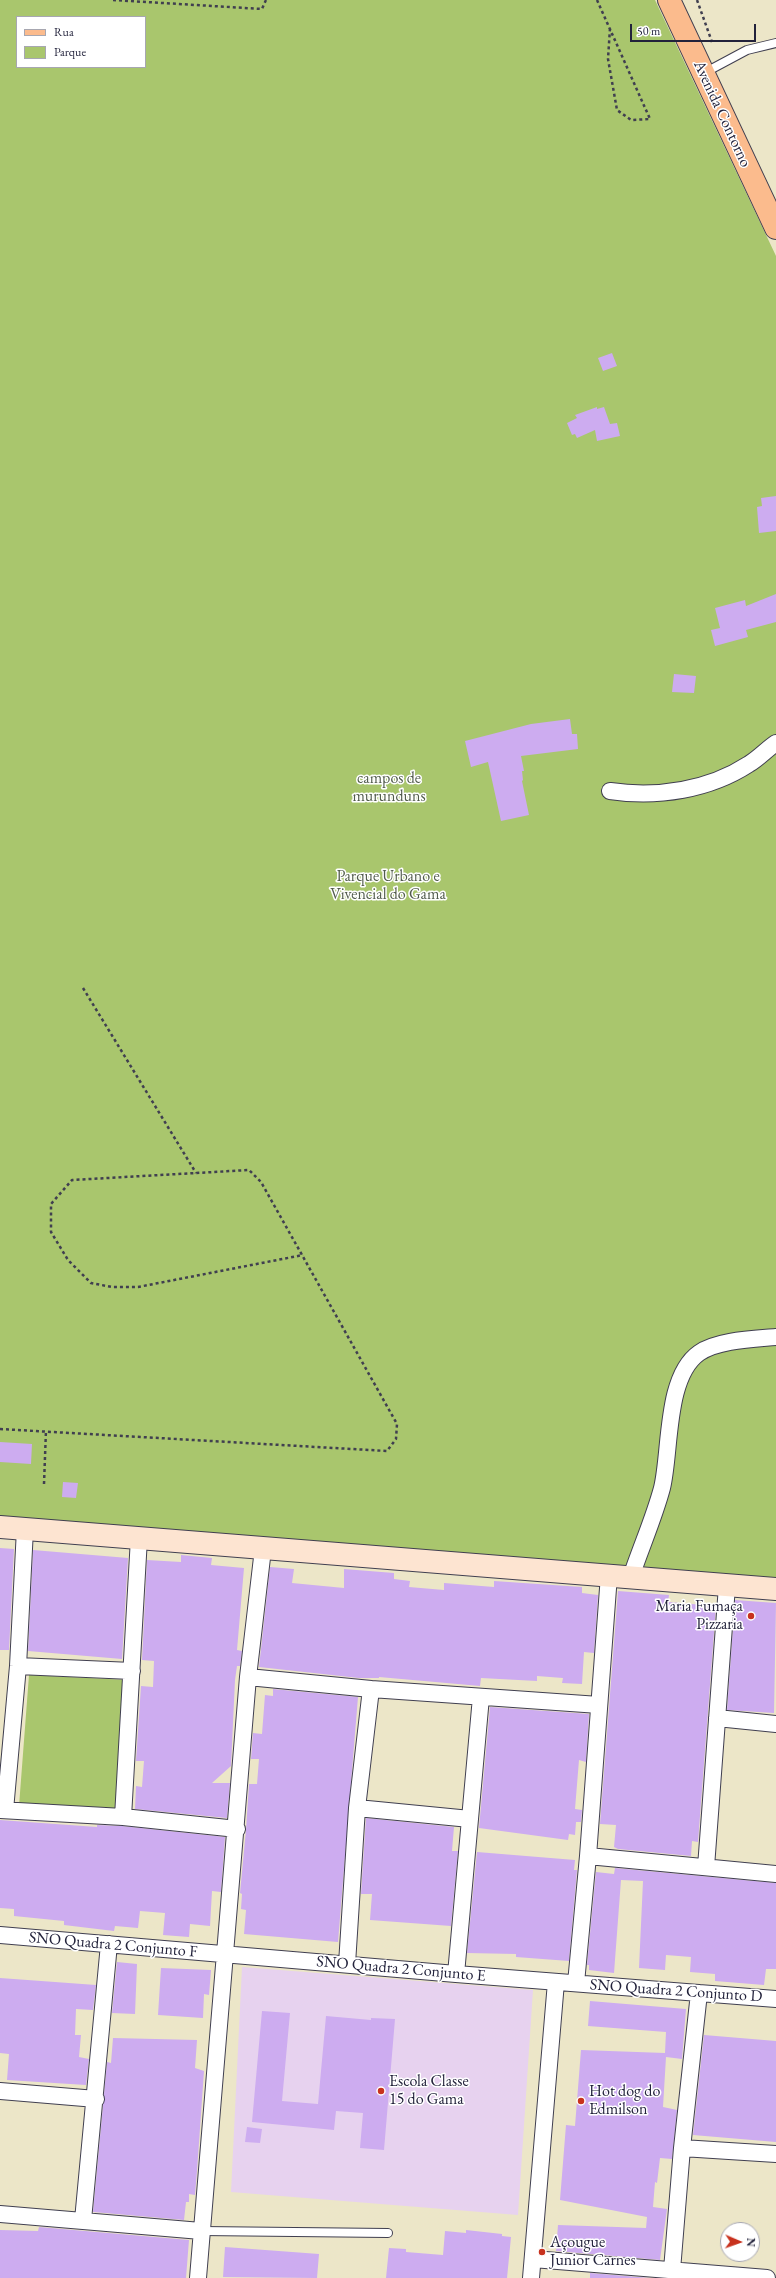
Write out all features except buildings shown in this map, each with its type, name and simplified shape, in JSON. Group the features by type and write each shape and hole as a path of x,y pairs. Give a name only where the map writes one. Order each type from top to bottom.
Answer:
{"main road":[{"name":"Avenida Contorno","path":"668,0 776,228"}],"street":[{"path":"610,791 630,794 666,793 697,787 720,779 750,764 776,743"},
{"path":"631,1577 662,1489 666,1471 670,1426 684,1371 691,1360 707,1348 776,1337"},
{"path":"0,1527 263,1550 609,1575 776,1590"},
{"path":"25,1529 18,1666 2,1810 123,1817 237,1829"},
{"path":"123,1817 139,1538"},
{"path":"198,2278 237,1829 248,1677 263,1550"},
{"path":"576,1984 588,1856 609,1575"},
{"path":"706,1868 727,1586"},
{"path":"18,1666 132,1671"},
{"path":"248,1677 371,1689 599,1705"},
{"path":"347,1964 357,1808 371,1689"},
{"path":"456,1974 481,1697"},
{"path":"717,1718 776,1724"},
{"path":"357,1808 470,1819"},
{"path":"588,1856 776,1874"},
{"name":"SNO Quadra 2 Conjunto F","path":"0,1935 226,1955"},
{"path":"83,2220 96,2099 109,1944"},
{"name":"SNO Quadra 2 Conjunto E","path":"226,1955 576,1984"},
{"path":"531,2278 556,1982"},
{"name":"SNO Quadra 2 Conjunto D","path":"576,1984 776,1998"},
{"path":"672,2270 682,2148 699,1993"},
{"path":"0,2091 96,2099"},
{"path":"682,2148 776,2154"},
{"path":"0,2214 201,2231"},
{"path":"533,2259 767,2278"}],"lane":[{"path":"703,73 747,50 776,43"},
{"path":"201,2231 388,2233"}],"path":[{"path":"113,0 262,9 266,0"},
{"path":"597,0 610,28 650,119 631,120 617,110 608,59 610,28"},
{"path":"83,988 196,1173"},
{"path":"0,1429 46,1430 387,1451 396,1439 398,1424 262,1182 249,1170 72,1180 52,1204 51,1232 68,1260 91,1283 112,1287 138,1287 303,1255"},
{"path":"44,1484 46,1430"}],"shaded area":[{"name":"Escola Classe 15 do Gama","path":"242,1967 533,1990 518,2215 231,2192"}],"green space":[{"name":"Parque Urbano e Vivencial do Gama","path":"0,0 655,0 776,256 776,1581 0,1517"},
{"path":"29,1675 128,1680 120,1811 19,1806"}],"place":[{"name":"Maria Fumaça Pizzaria","path":"751,1616"},
{"name":"Escola Classe 15 do Gama","path":"381,2091"},
{"name":"Hot dog do Edmilson","path":"581,2101"},
{"name":"Açougue Junior Carnes","path":"542,2252"}],"park label":[{"name":"campos de murunduns","path":"389,788"}]}
